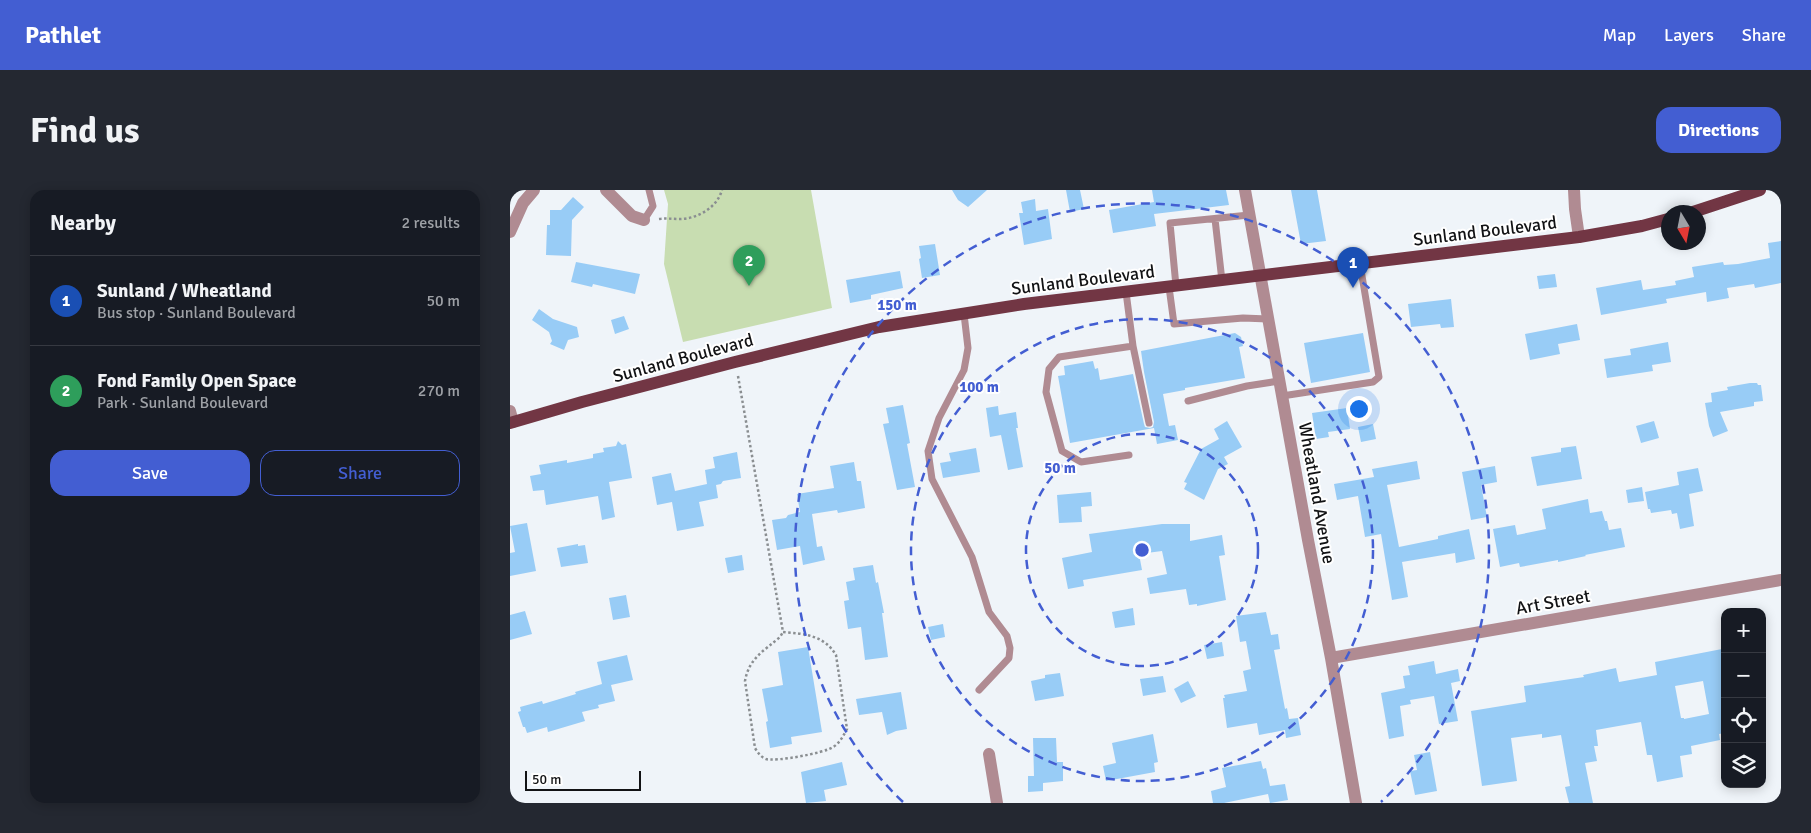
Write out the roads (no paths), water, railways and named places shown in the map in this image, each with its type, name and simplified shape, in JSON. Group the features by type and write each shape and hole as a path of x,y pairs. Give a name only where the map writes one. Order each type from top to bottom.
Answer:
{"main road":[{"path":"1706,208 1760,190"},
{"name":"Sunland Boulevard","path":"511,419 868,329 1024,304 1579,237 1661,221"}],"street":[{"path":"510,232 524,203 534,190"},
{"path":"606,190 632,216 644,220"},
{"name":"Wheatland Avenue","path":"1245,190 1356,803"},
{"path":"1574,190 1579,237"},
{"name":"Art Street","path":"1331,658 1781,580"},
{"path":"989,754 997,803"}],"lane":[{"path":"644,220 653,206 649,190"},
{"path":"1249,215 1170,223 1174,324 1243,318 1268,319"},
{"path":"1214,219 1222,281"},
{"path":"1282,396 1373,382 1380,377 1360,264"},
{"path":"1126,292 1149,423"},
{"path":"964,314 968,348 964,370 939,418 928,451 932,479 972,557 989,612 1007,636 1010,648 1009,658 979,690"},
{"path":"1130,454 1081,462 1062,451 1046,392 1049,369 1058,356 1134,346"},
{"path":"1188,401 1248,386 1279,381"}],"place":[{"name":"Fond Family Open Space","path":"749,286"},
{"name":"Sunland / Wheatland","path":"1353,288"}]}
